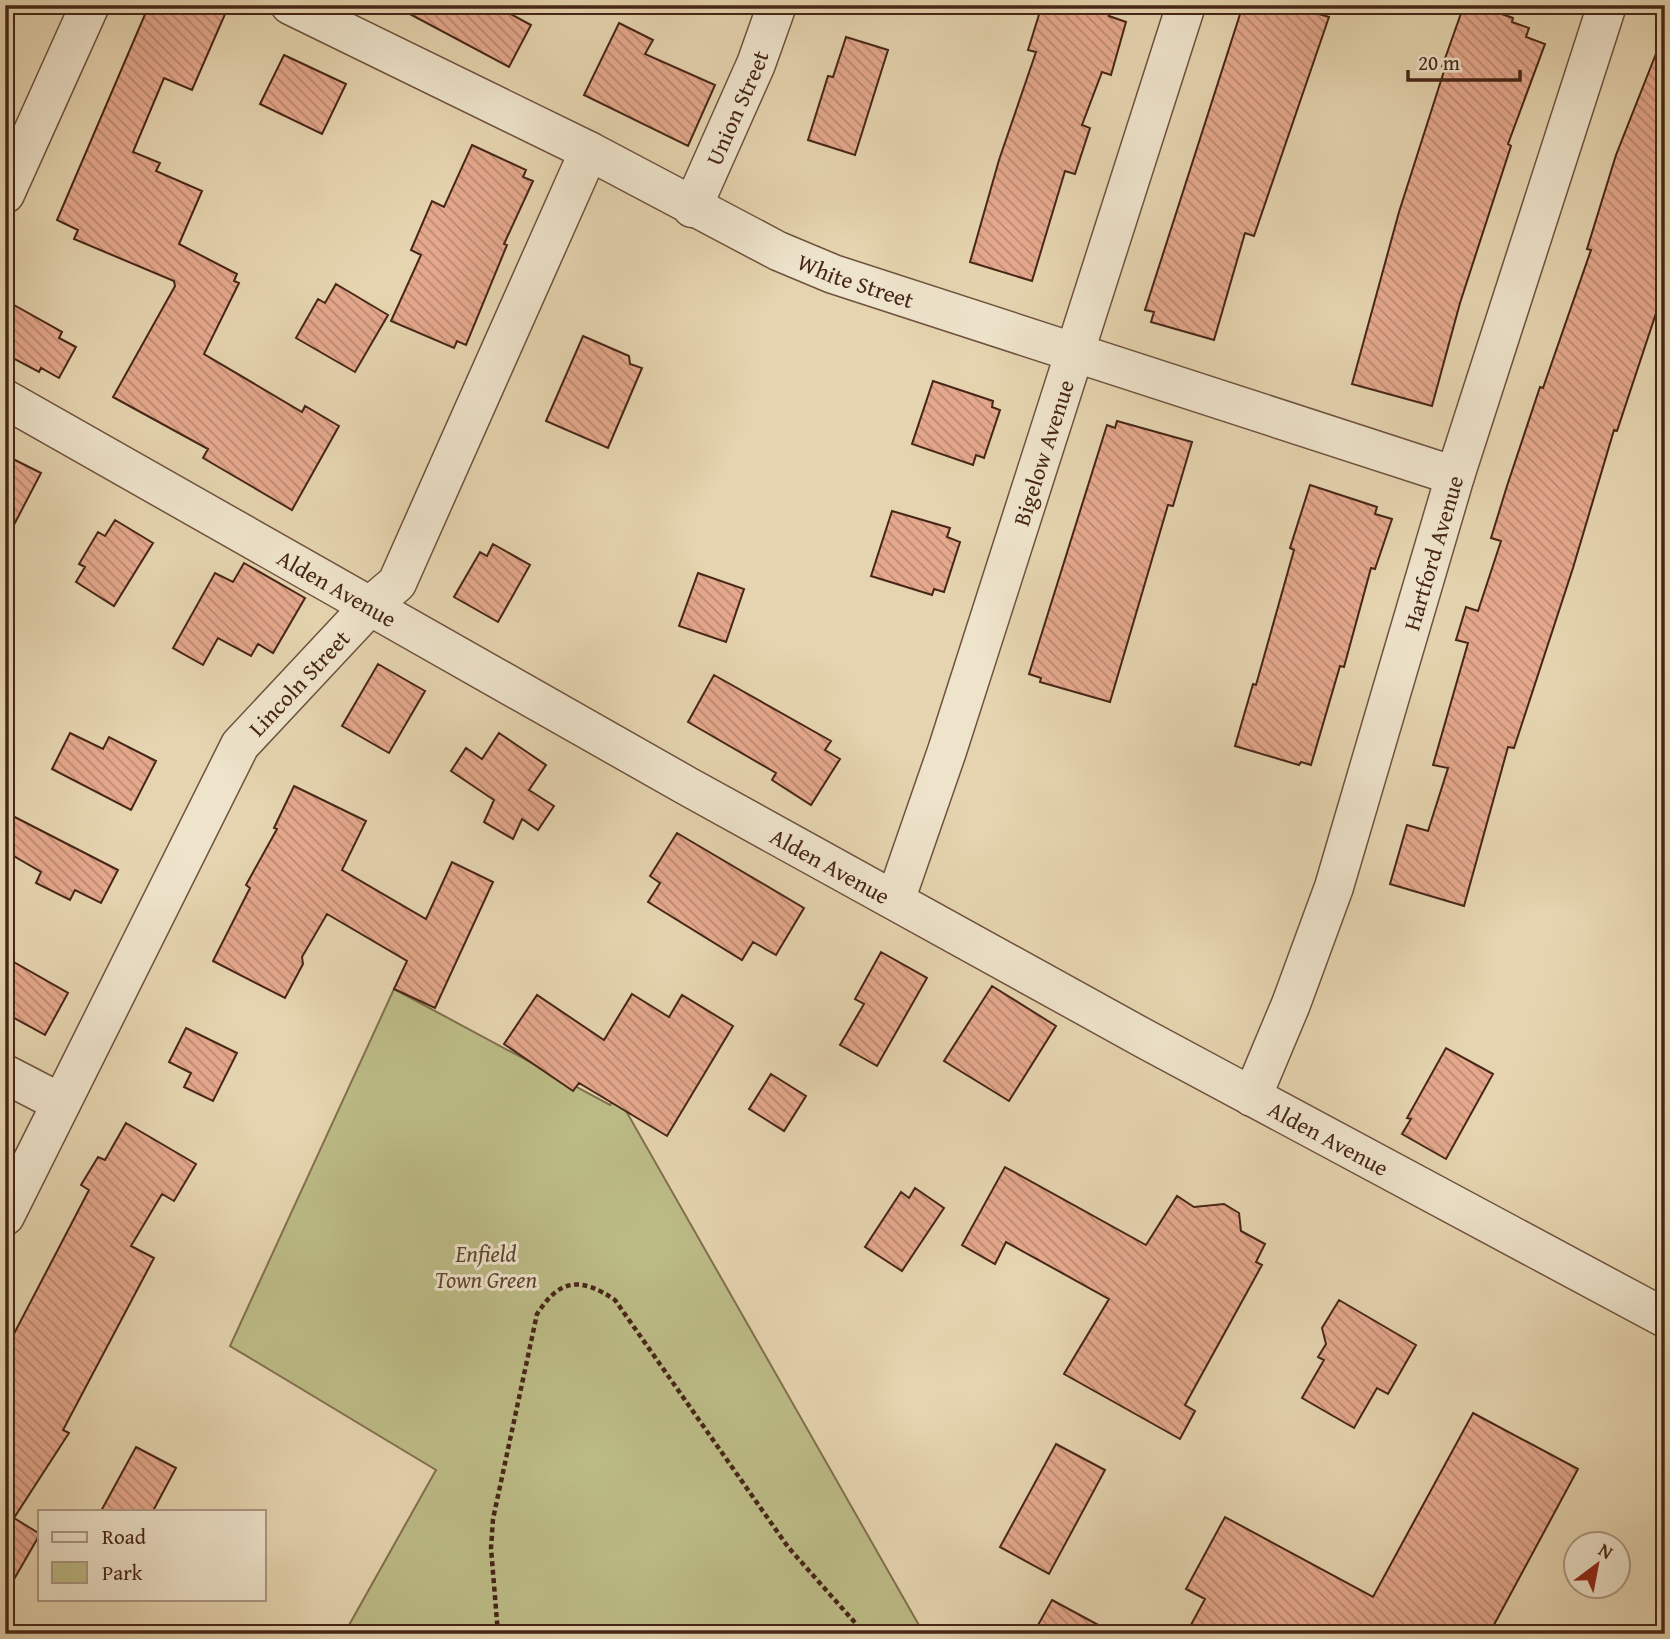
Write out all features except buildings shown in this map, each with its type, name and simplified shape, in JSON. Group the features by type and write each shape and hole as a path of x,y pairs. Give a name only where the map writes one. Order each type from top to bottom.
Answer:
{"street":[{"path":"5,194 90,5"},
{"name":"White Street","path":"290,5 589,151 692,208 833,274 1455,476"},
{"name":"Union Street","path":"692,208 756,64 777,5"},
{"name":"Bigelow Avenue","path":"896,898 947,751 1186,5"},
{"name":"Hartford Avenue","path":"1252,1097 1291,1004 1334,887 1455,476 1607,5"},
{"name":"Lincoln Street","path":"5,1216 240,745 370,606 397,583 589,151"},
{"name":"Alden Avenue","path":"5,399 687,786 896,898 1252,1097 1665,1318"},
{"path":"5,1074 61,1102"}],"path":[{"path":"498,1634 491,1548 493,1519 537,1314 557,1291 569,1284 583,1283 615,1300 788,1547 865,1634"}],"green space":[{"name":"Enfield Town Green","path":"394,989 610,1105 617,1095 924,1634 344,1634 436,1470 230,1346"}]}
